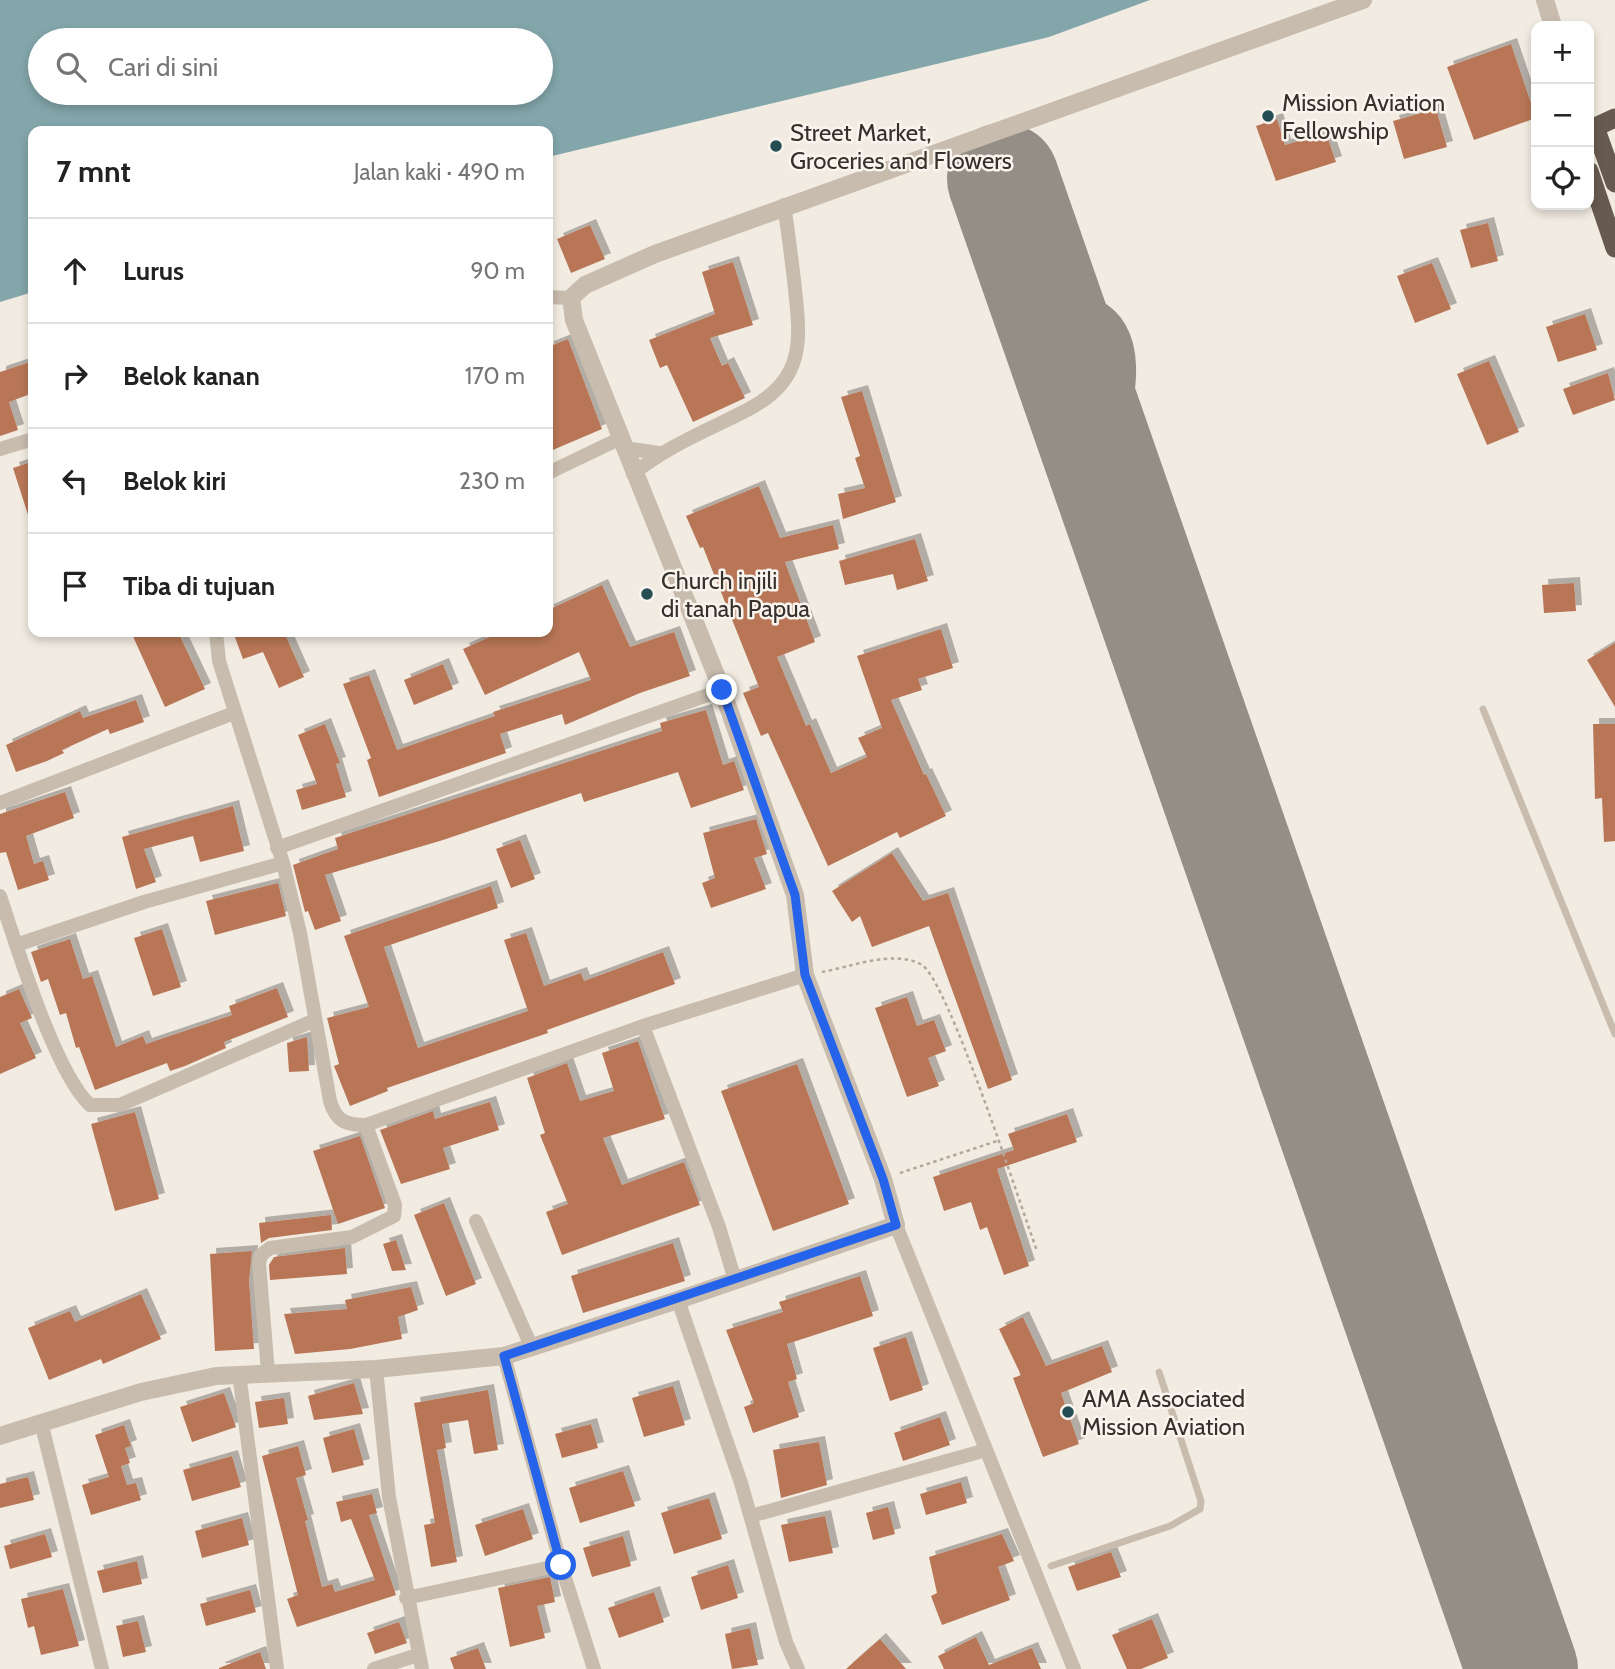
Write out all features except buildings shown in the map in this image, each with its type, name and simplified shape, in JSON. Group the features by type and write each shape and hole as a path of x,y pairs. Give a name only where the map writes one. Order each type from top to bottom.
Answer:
{"highway":[{"path":"1594,124 1615,118"},
{"path":"1594,132 1615,183"},
{"path":"1594,186 1615,248"}],"street":[{"path":"553,297 571,298 585,285 655,254 784,205 1054,113 1363,0"},
{"path":"1545,0 1551,21"},
{"path":"633,474 659,453 752,408 782,386 794,366 799,339 799,317 784,205"},
{"path":"571,298 574,320 633,474 722,690 795,895 805,975 883,1179 896,1225 1074,1669"},
{"path":"0,449 28,441"},
{"path":"553,471 623,443 659,453"},
{"path":"217,637 219,661 282,863 300,933 334,1114 346,1124 366,1125 643,1026 805,975"},
{"path":"277,848 453,783 722,690"},
{"path":"0,803 234,713"},
{"path":"16,945 144,902 282,863"},
{"path":"0,896 56,1047 83,1098 90,1105 120,1105 315,1020"},
{"path":"643,1026 715,1214 735,1280"},
{"path":"268,1373 259,1264 264,1252 270,1248 352,1237 394,1216 395,1205 366,1125"},
{"path":"476,1222 532,1348"},
{"path":"0,1436 141,1392 239,1373 376,1368 504,1356 896,1225"},
{"path":"678,1300 751,1516 786,1642 798,1669"},
{"path":"504,1356 561,1565 594,1669"},
{"path":"374,1669 420,1662 389,1497 376,1368"},
{"path":"239,1373 277,1669"},
{"path":"41,1422 102,1669"},
{"path":"751,1516 986,1450"},
{"path":"406,1598 561,1565"}],"lane":[{"path":"1483,709 1615,1034"},
{"path":"1051,1566 1170,1526 1200,1509 1201,1501 1159,1372"}],"path":[{"path":"805,975 896,958 922,965 929,973 956,1022 1037,1251"},
{"path":"883,1179 997,1141"}],"water":[{"path":"0,0 1150,0 1049,37 553,156 553,126 28,126 28,294 0,302"}],"taxiway":[{"path":"1059,342 1064,328 1088,320 1102,331 1110,345 1113,382 1099,455"}],"runway":[{"path":"1003,179 1522,1669"}],"place":[{"name":"Mission Aviation Fellowship","path":"1268,116"},
{"name":"Street Market, Groceries and Flowers","path":"776,146"},
{"name":"Church injili di tanah Papua","path":"647,594"},
{"name":"AMA Associated Mission Aviation","path":"1068,1412"}],"route":[{"path":"561,1565 504,1356 864,1238 896,1225 883,1179 805,975 801,923 795,895 722,690"}]}
